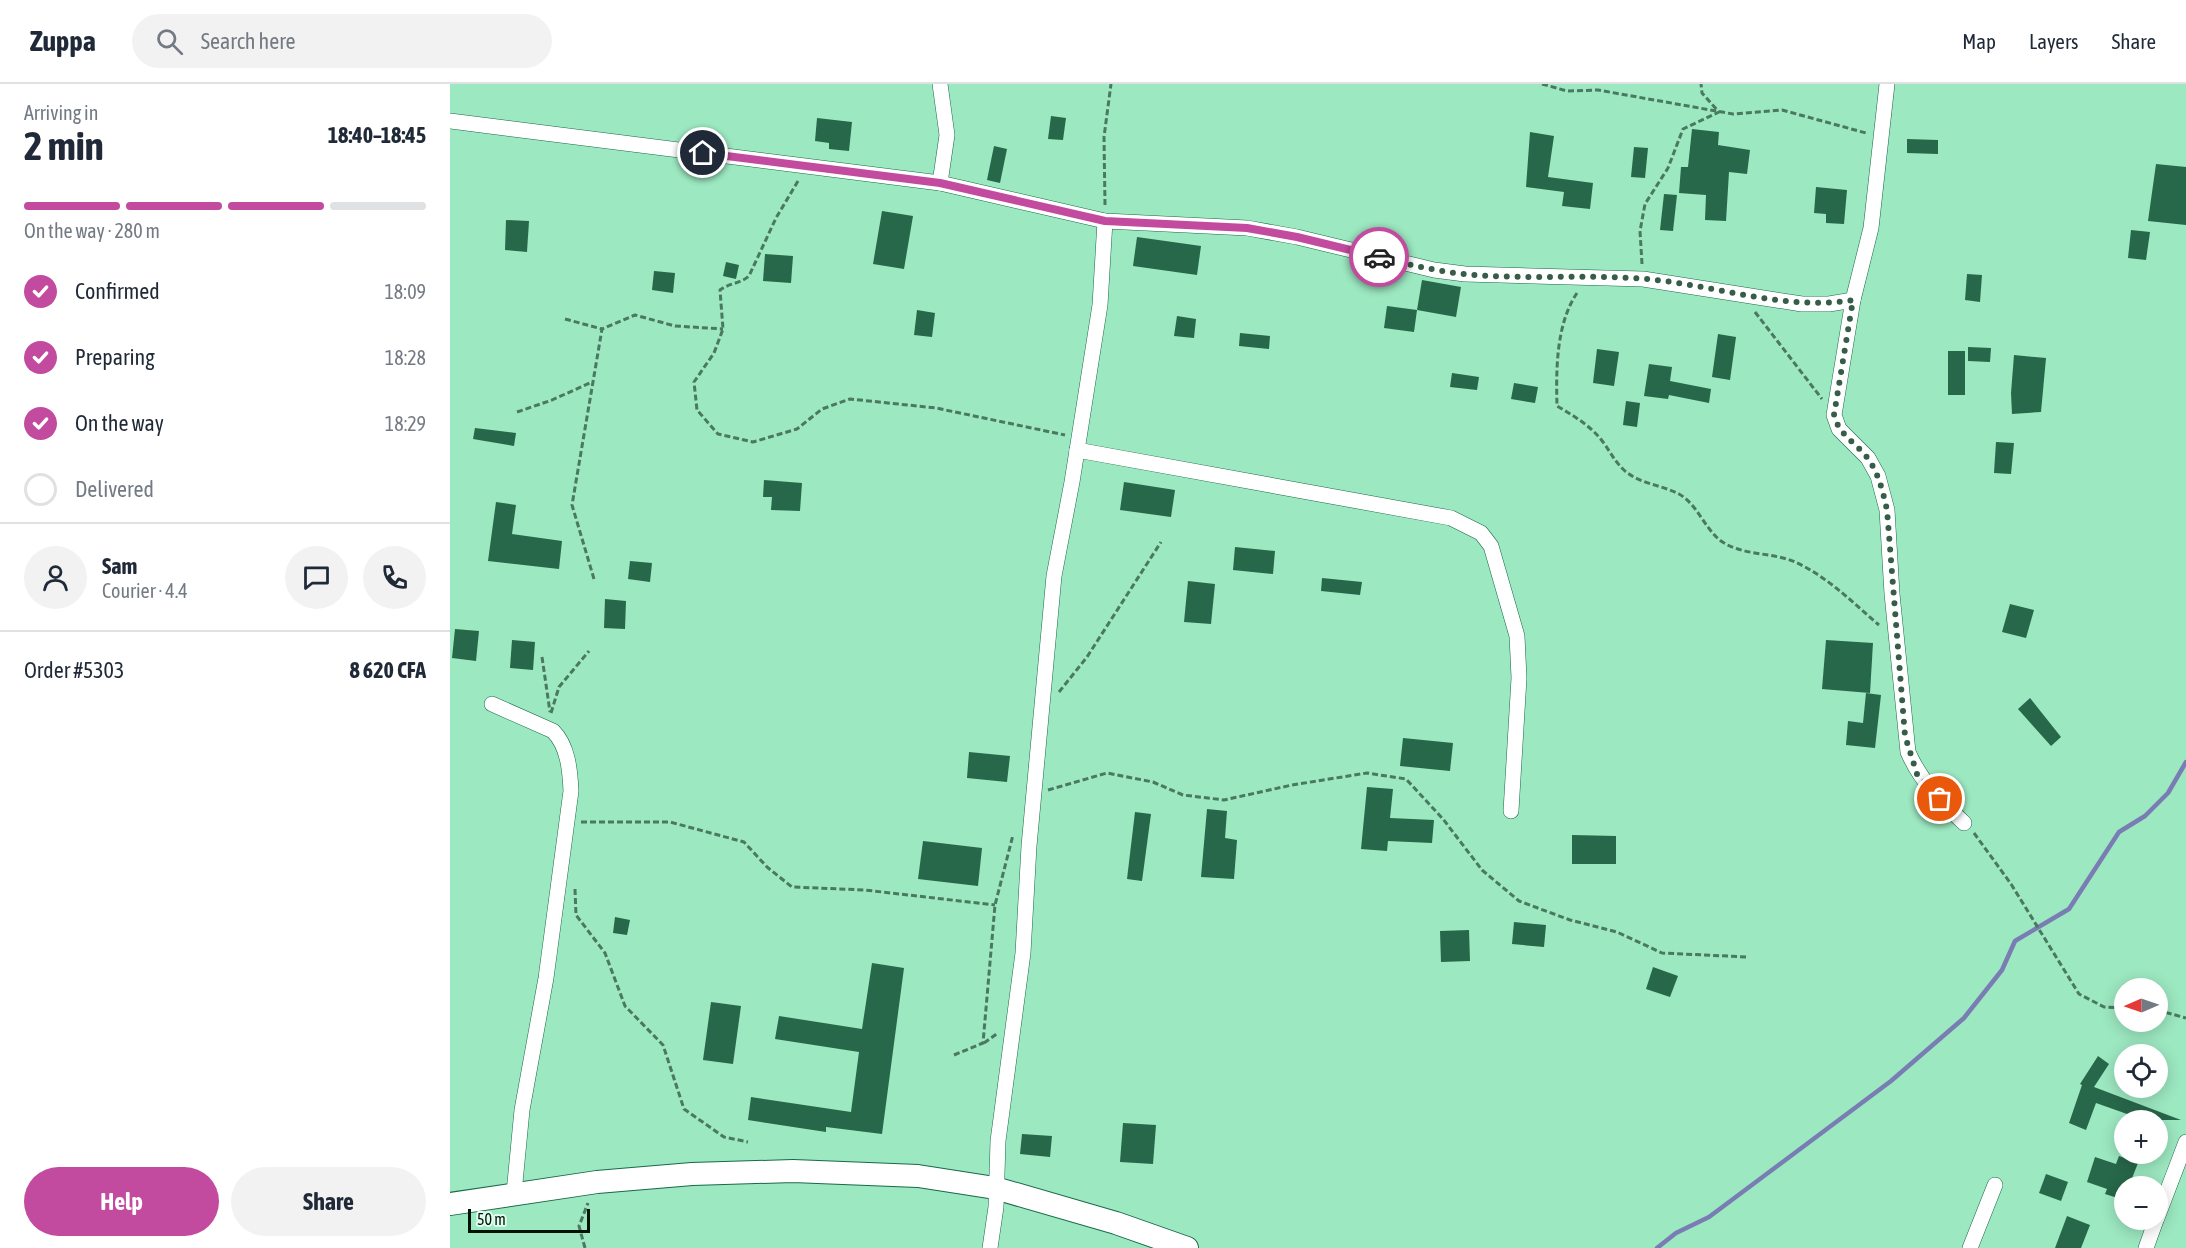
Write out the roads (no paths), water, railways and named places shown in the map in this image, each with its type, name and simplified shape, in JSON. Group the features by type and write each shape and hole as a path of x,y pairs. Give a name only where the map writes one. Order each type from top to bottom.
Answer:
{"street":[{"path":"940,84 947,135 940,183"},
{"path":"1887,84 1871,228 1853,300 1834,415 1839,429 1868,458 1883,492 1887,510 1908,752 1922,779 1964,823"},
{"path":"450,121 940,183 1105,221 1247,228 1297,237 1434,270 1465,274 1643,279 1815,305 1853,300"},
{"path":"990,1248 996,1207 998,1141 1023,953 1054,576 1100,305 1105,221"},
{"path":"1078,444 1441,515 1461,522 1486,538 1497,559 1517,644 1519,678 1511,811"},
{"path":"492,704 553,731 561,739 571,791 546,978 522,1110 514,1192"},
{"path":"2168,1190 2186,1142"},
{"path":"450,1204 514,1192 692,1174 793,1172 918,1176 995,1188 1116,1223 1187,1248"},
{"path":"1970,1248 1995,1185"},
{"path":"2146,1248 2153,1230"}],"waterway":[{"path":"1657,1248 1676,1233 1709,1217 1891,1081 1964,1018 2002,970 2015,941 2069,909 2119,832 2145,816 2168,793 2186,762"}]}
